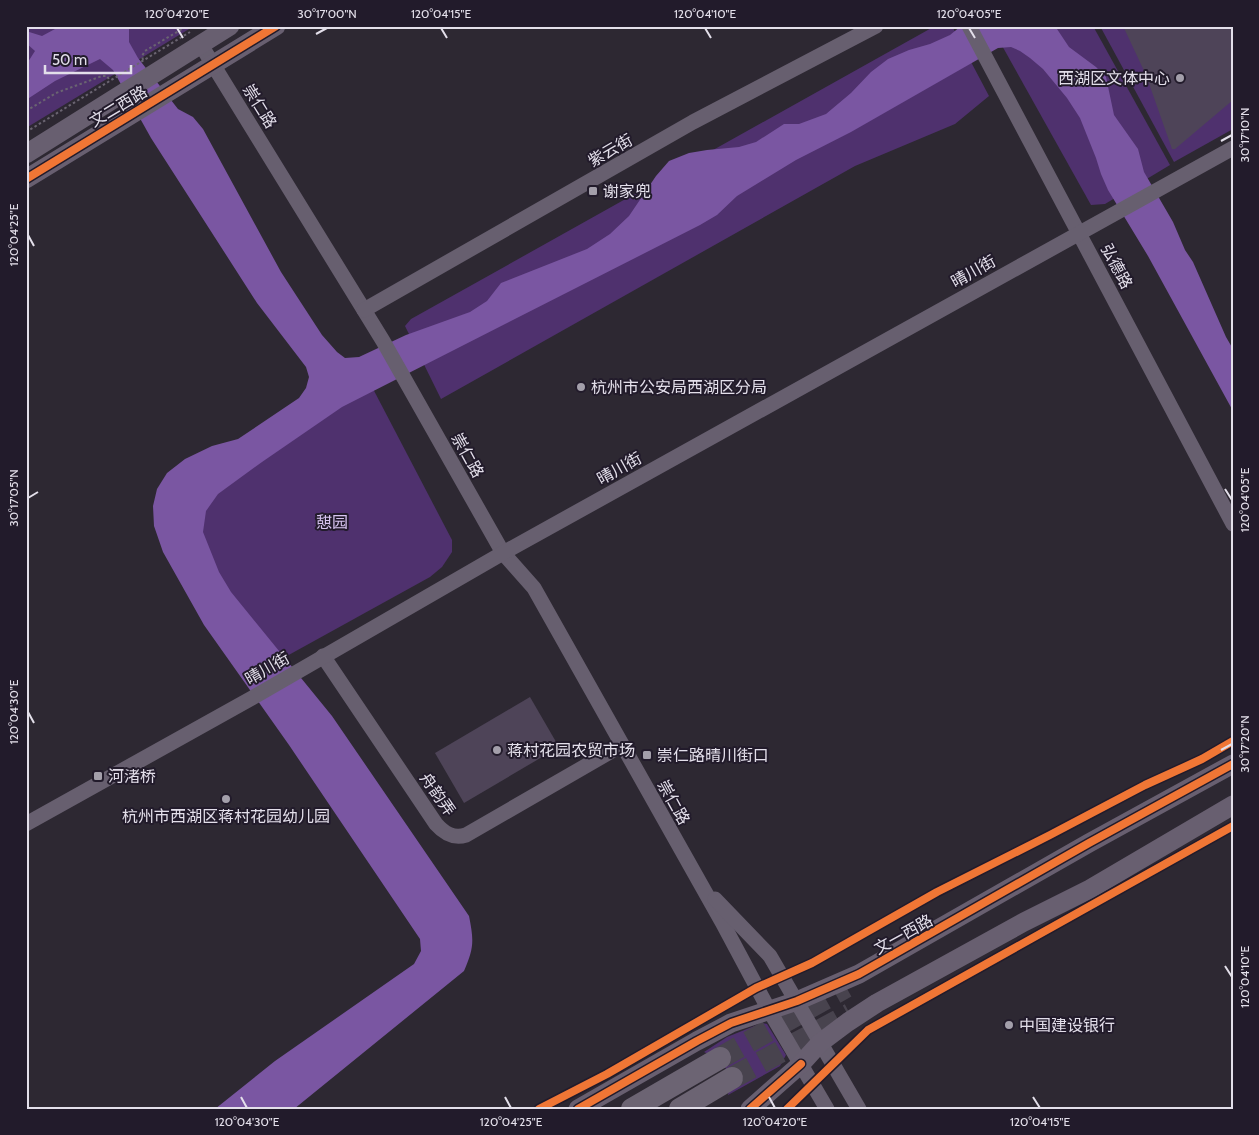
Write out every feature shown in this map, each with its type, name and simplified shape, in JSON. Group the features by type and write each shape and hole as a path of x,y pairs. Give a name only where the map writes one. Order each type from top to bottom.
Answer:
{"highway":[{"path":"632,1109 720,1058"},
{"path":"680,1109 732,1078"}],"main road":[{"name":"文二西路","path":"26,154 115,85 147,64 196,38 230,26"},
{"name":"文二西路","path":"26,179 276,26"},
{"name":"文一西路","path":"578,1109 731,1023 797,1001 859,974 1089,843 1233,764"},
{"path":"750,1109 801,1064 820,1043 877,1003 1024,922 1090,889 1233,805"}],"street":[{"name":"紫云街","path":"364,310 693,122 876,26"},
{"name":"弘德路","path":"969,26 1233,524"},
{"name":"崇仁路","path":"196,38 383,341 502,552 534,588 769,1010 827,1109"},
{"name":"晴川街","path":"26,824 252,698 502,552 1233,148"},
{"name":"舟韵弄","path":"323,656 436,824 444,833 459,837 466,835 622,745"},
{"name":"崇仁路","path":"700,884 770,956 859,1109"}],"path":[{"path":"147,64 142,56 145,51 187,26"},
{"path":"26,132 115,85 147,64 196,38"},
{"path":"26,112 56,93 102,76 107,76 115,85"}],"green space":[{"path":"26,26 194,26 26,128"},
{"path":"935,26 952,26 989,96 955,124 855,166 441,399 405,326 411,319"},
{"path":"991,26 1093,26 1170,165 1105,204 1091,205"},
{"name":"西湖区文体中心","path":"1100,26 1233,26 1233,129 1174,162"},
{"name":"憇园","path":"371,385 452,540 452,552 442,567 430,577 276,662 218,585 197,531 208,495"},
{"path":"762,1023 767,1024 786,1055 780,1066 728,1095 729,1080 726,1068 718,1059 704,1052 727,1037"}],"shaded area":[{"path":"55,26 129,26 129,42 138,58 178,109 193,117 203,129 281,272 322,335 345,358 359,357 406,335 470,312 487,301 501,283 587,249 610,234 629,216 656,176 669,161 689,153 739,147 756,142 784,124 799,124 826,114 851,93 871,72 888,59 950,35 961,26 1055,26 1069,47 1106,77 1114,115 1138,149 1144,172 1173,222 1185,250 1193,262 1233,349 1233,411 1148,256 1108,190 1080,118 1067,98 1043,69 1020,51 1011,47 998,48 851,132 796,160 737,196 717,215 700,225 342,407 218,494 206,511 203,532 219,572 231,592 332,716 469,916 472,932 470,956 464,971 294,1109 215,1109 275,1061 414,964 421,951 420,939 289,745 204,625 163,552 154,526 153,506 157,489 167,473 185,459 212,446 238,439 299,398 306,388 309,377 306,367 257,303 151,138 113,70 100,59 55,81 26,100 26,65 35,51 26,43 26,31 42,36 55,29"}],"building":[{"name":"西湖区文体中心","path":"1123,26 1233,26 1233,100 1175,149 1172,149 1146,75"},
{"name":"蒋村花园农贸市场","path":"530,697 559,747 464,803 435,753"}],"tunnel":[{"path":"720,1058 846,987"},
{"path":"732,1078 850,1014"}],"cycle path":[{"path":"26,179 276,26"},
{"path":"539,1109 607,1074 756,988 812,963 937,892 1145,785 1202,759 1233,741"},
{"path":"578,1109 731,1023 797,1001 859,974 1089,843 1233,764"},
{"path":"787,1109 868,1030 1233,826"},
{"path":"750,1109 801,1064"}],"place":[{"name":"西湖区文体中心","path":"1180,78"},
{"name":"谢家兜","path":"593,191"},
{"name":"杭州市公安局西湖区分局","path":"581,387"},
{"name":"蒋村花园农贸市场","path":"497,750"},
{"name":"崇仁路晴川街口","path":"647,755"},
{"name":"河渚桥","path":"98,776"},
{"name":"杭州市西湖区蒋村花园幼儿园","path":"226,799"},
{"name":"中国建设银行","path":"1009,1025"}]}
